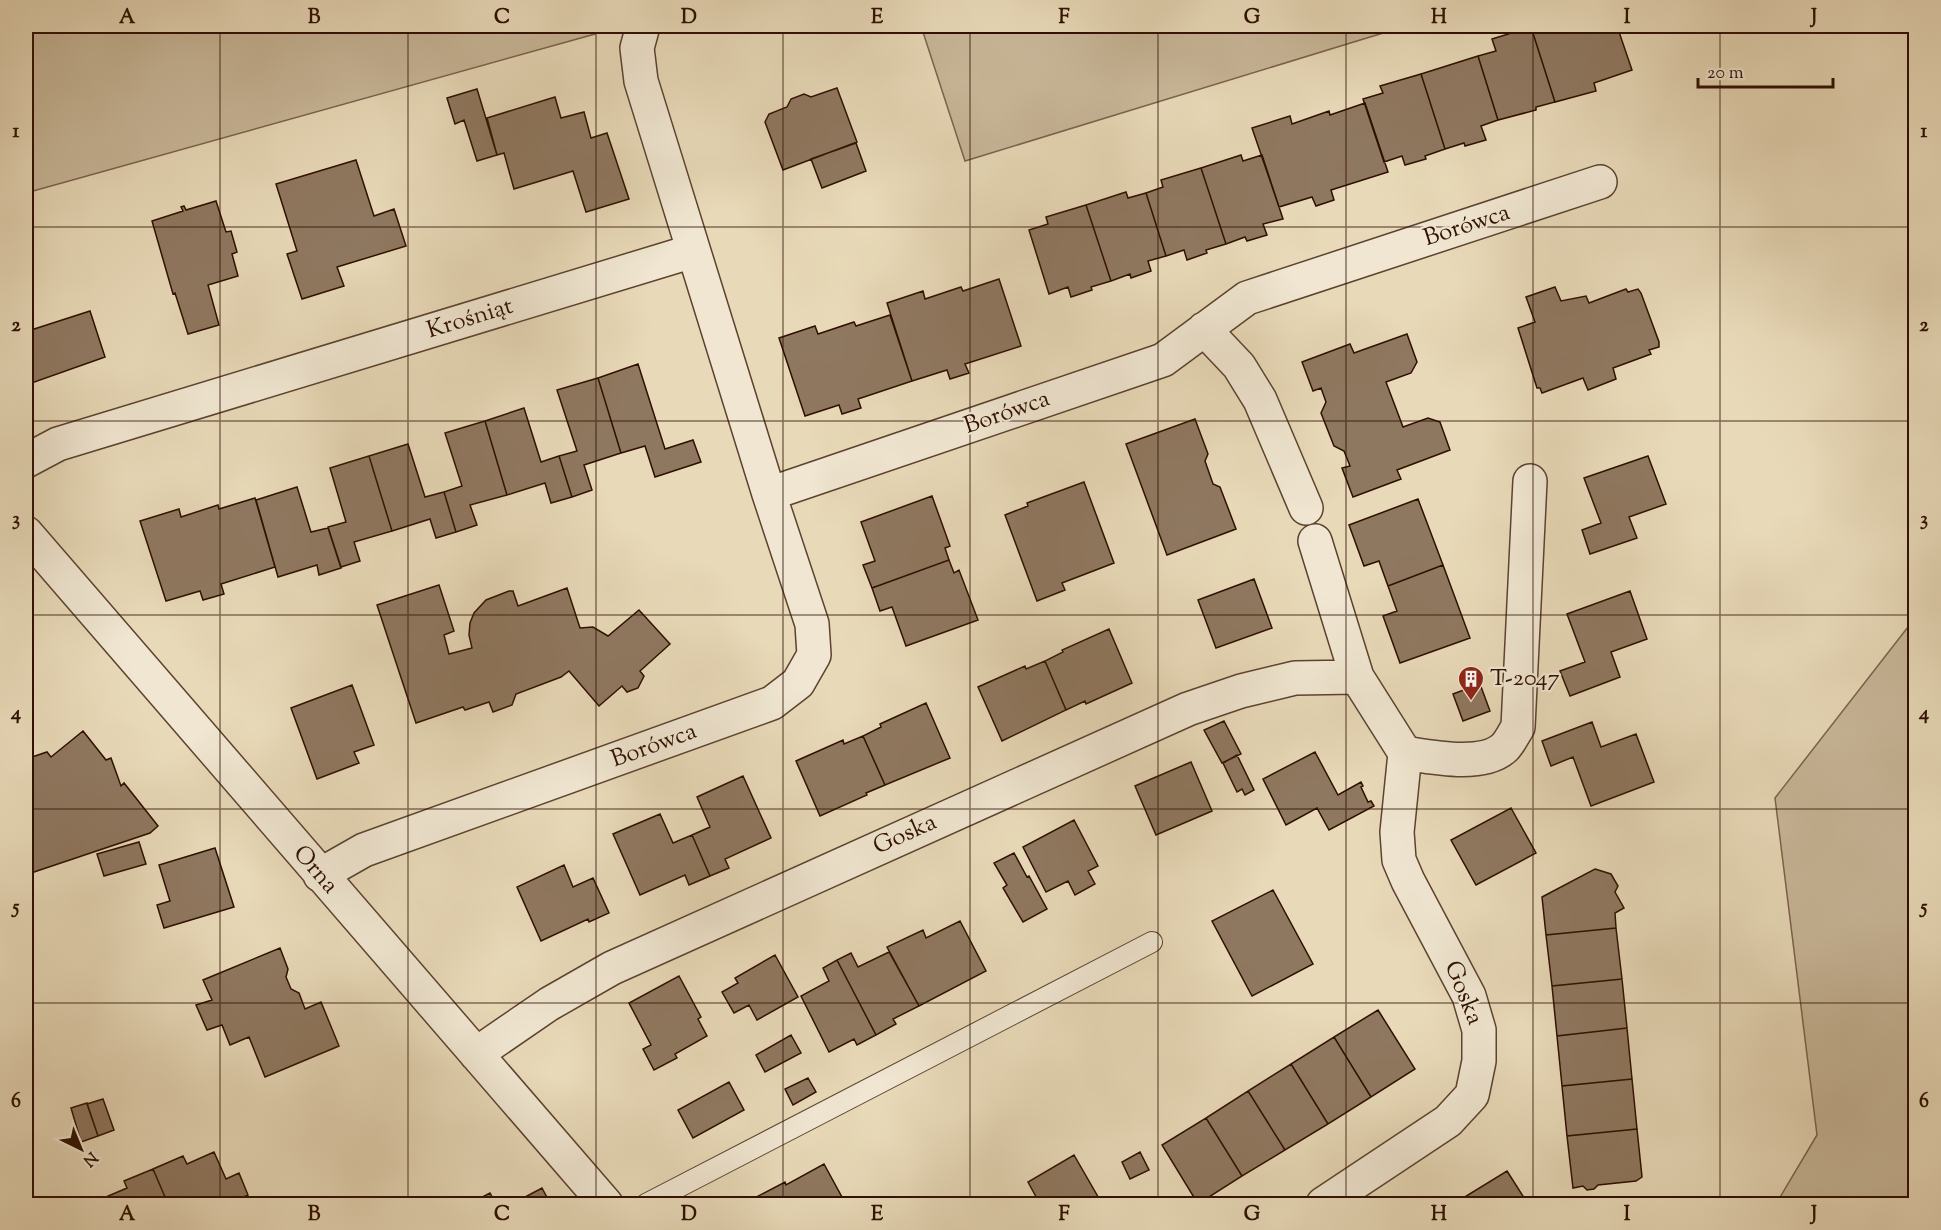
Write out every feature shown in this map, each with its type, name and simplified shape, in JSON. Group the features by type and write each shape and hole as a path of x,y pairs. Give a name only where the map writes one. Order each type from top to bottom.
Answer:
{"street":[{"path":"643,26 637,48 641,81 693,251"},
{"name":"Borówca","path":"769,494 1163,360 1247,298 1600,182"},
{"name":"Krośniąt","path":"26,461 58,444 693,251"},
{"name":"Borówca","path":"320,875 364,850 772,703 798,683 814,655 812,624 693,251"},
{"path":"1204,329 1239,366 1260,400 1306,508"},
{"path":"1315,541 1357,677 1405,753 1464,759 1490,756 1505,747 1518,727 1530,481"},
{"name":"Orna","path":"26,533 606,1204"},
{"name":"Goska","path":"476,1054 549,1004 612,968 1188,709 1241,691 1294,678 1357,677"},
{"name":"Goska","path":"1323,1204 1448,1121 1472,1095 1479,1061 1479,1030 1468,996 1399,860 1397,832 1405,753"}],"lane":[{"path":"646,1204 1152,942"}],"shaded area":[{"path":"26,26 603,26 595,34 26,193"},
{"path":"921,26 1406,26 965,161"},
{"path":"1915,618 1915,1204 1776,1204 1817,1135 1775,798"}],"building":[{"path":"1617,26 1632,70 1594,83 1596,91 1555,102 1531,27"},
{"path":"1531,27 1555,102 1536,107 1536,110 1498,120 1478,56 1496,51 1492,39"},
{"path":"1478,56 1498,120 1481,126 1486,140 1445,149 1421,74"},
{"path":"1421,74 1445,149 1425,156 1426,159 1405,165 1402,156 1384,162 1363,99 1383,93 1380,86"},
{"path":"837,88 857,142 783,170 765,122 769,114 787,107 791,99 804,94 811,97"},
{"path":"477,89 497,155 477,161 464,120 455,124 447,98"},
{"path":"555,97 561,118 584,112 591,138 607,133 629,199 586,212 573,171 514,189 504,153 497,155 487,118"},
{"path":"1365,103 1388,172 1331,190 1334,200 1316,206 1312,197 1279,207 1252,128 1290,116 1292,124 1329,111 1330,115"},
{"path":"856,143 866,171 822,188 811,159"},
{"path":"1241,155 1243,161 1262,155 1283,219 1263,224 1267,235 1247,241 1245,237 1226,244 1201,168"},
{"path":"356,160 374,216 394,209 406,246 337,267 344,286 302,299 287,254 297,251 276,184"},
{"path":"1201,168 1226,244 1206,250 1207,253 1187,260 1184,250 1166,256 1146,193 1163,187 1161,180"},
{"path":"1126,192 1128,198 1146,193 1166,256 1148,261 1151,271 1131,278 1130,274 1111,281 1086,205"},
{"path":"216,201 226,232 231,231 237,252 232,254 238,276 208,285 219,325 188,334 175,293 173,294 152,221 183,211 181,207 184,206 186,210"},
{"path":"1086,205 1111,281 1091,287 1092,290 1071,297 1068,287 1049,294 1029,230 1048,224 1046,217"},
{"path":"999,279 1021,346 965,364 969,373 950,379 947,370 912,381 887,303 923,291 925,299 961,287 963,291"},
{"path":"1555,287 1561,301 1586,296 1589,303 1626,289 1628,292 1638,289 1659,347 1649,350 1651,354 1613,368 1616,379 1588,390 1583,378 1542,393 1540,388 1537,388 1518,328 1535,322 1526,297"},
{"path":"90,311 105,357 26,385 26,325 28,331"},
{"path":"890,315 912,381 858,399 861,408 842,414 839,405 805,416 779,338 815,326 818,334 854,322 856,326"},
{"path":"1407,334 1417,362 1411,373 1386,382 1403,427 1428,418 1440,422 1450,450 1397,470 1401,479 1353,497 1342,468 1350,466 1344,451 1334,446 1321,413 1326,402 1321,388 1313,391 1302,362 1350,344 1354,353"},
{"path":"638,364 665,449 693,440 701,462 655,477 645,446 621,453 598,378"},
{"path":"598,378 621,453 584,465 592,490 572,497 559,456 577,451 557,390"},
{"path":"524,408 541,462 559,456 572,497 551,503 545,483 507,495 485,421"},
{"path":"1195,419 1208,454 1205,461 1213,484 1220,487 1236,529 1167,555 1126,444"},
{"path":"485,421 507,495 470,505 477,525 456,532 444,492 462,486 445,433"},
{"path":"408,444 425,497 444,492 456,532 436,538 430,519 392,531 369,456"},
{"path":"369,456 392,531 354,542 360,561 341,567 328,527 346,522 330,468"},
{"path":"1648,456 1666,504 1629,517 1637,538 1590,554 1582,530 1601,523 1584,478"},
{"path":"1084,482 1114,563 1062,583 1065,590 1037,601 1005,515 1028,506 1027,503"},
{"path":"297,487 311,532 328,528 341,568 319,575 317,565 278,577 256,500"},
{"path":"932,496 950,546 945,548 949,560 872,588 863,565 875,561 861,522"},
{"path":"255,498 275,567 221,584 224,594 203,600 200,591 166,601 140,521 179,509 181,517 218,505 219,509"},
{"path":"1418,499 1443,565 1388,586 1379,561 1364,566 1349,525"},
{"path":"949,560 954,573 959,570 978,620 906,646 892,607 880,611 872,588"},
{"path":"1443,565 1470,638 1400,663 1383,616 1397,611 1388,586"},
{"path":"1254,579 1272,628 1216,648 1198,600"},
{"path":"439,585 454,631 444,635 449,654 472,648 469,635 470,623 474,613 486,600 513,591 518,606 567,588 580,628 593,627 608,636 639,610 670,644 640,671 644,676 638,688 627,692 622,686 599,706 569,671 561,677 516,694 512,705 493,712 489,702 465,710 463,707 416,723 377,605"},
{"path":"1630,591 1647,639 1611,652 1620,677 1570,696 1560,671 1585,662 1567,614"},
{"path":"1109,629 1132,683 1086,704 1085,701 1066,710 1045,661 1063,652 1062,650"},
{"path":"1045,661 1066,710 1002,741 978,687 1025,666 1026,669"},
{"name":"T-2047","path":"1480,684 1490,711 1463,721 1453,694"},
{"path":"352,685 374,745 354,752 359,763 317,779 291,708"},
{"path":"926,703 950,758 885,785 863,736 881,727 880,724"},
{"path":"1224,721 1241,754 1222,763 1204,730"},
{"path":"1592,722 1601,747 1636,734 1654,782 1591,806 1573,757 1551,766 1542,741"},
{"path":"83,731 106,760 111,758 121,786 124,783 158,826 150,833 31,873 26,859 26,847 30,844 26,839 26,759 47,752 51,757"},
{"path":"863,736 885,785 820,816 796,761 843,740 844,744"},
{"path":"1315,752 1338,795 1361,782 1368,802 1371,801 1374,806 1329,830 1317,808 1286,825 1263,779"},
{"path":"1237,755 1254,790 1245,795 1242,789 1237,792 1223,763"},
{"path":"1191,762 1212,811 1156,835 1135,786"},
{"path":"743,776 771,838 725,859 729,868 710,876 692,835 710,827 697,797"},
{"path":"1511,808 1536,853 1476,885 1451,840"},
{"path":"660,814 673,843 692,835 710,876 689,885 685,875 640,895 613,834"},
{"path":"1074,820 1098,866 1088,871 1095,884 1075,895 1068,881 1046,892 1023,847"},
{"path":"139,842 146,864 104,876 97,854"},
{"path":"215,848 234,907 164,928 157,905 170,901 159,865"},
{"path":"1014,853 1047,909 1023,922 1003,888 1007,885 994,863"},
{"path":"564,865 573,887 593,878 609,913 589,922 588,919 541,941 517,887"},
{"path":"1595,869 1611,874 1618,886 1615,892 1624,908 1615,913 1616,928 1546,935 1542,897"},
{"path":"1273,890 1313,964 1252,996 1212,921"},
{"path":"960,921 986,971 919,1006 887,947 923,930 926,938"},
{"path":"1616,928 1622,979 1552,986 1546,935"},
{"path":"280,948 288,969 286,977 291,989 299,993 305,1009 321,1002 339,1046 265,1077 249,1037 230,1045 222,1025 207,1030 196,1005 212,1000 203,980"},
{"path":"889,952 919,1006 893,1019 896,1024 876,1035 837,960 851,953 858,967"},
{"path":"775,955 798,997 757,1020 749,1005 734,1013 722,992 738,983 735,978"},
{"path":"837,960 876,1035 857,1045 854,1039 829,1052 801,996 829,981 823,968"},
{"path":"679,976 701,1017 698,1019 707,1036 675,1054 677,1058 654,1070 643,1049 651,1045 629,1003"},
{"path":"1622,979 1627,1028 1557,1036 1552,986"},
{"path":"1378,1010 1415,1069 1371,1097 1334,1037"},
{"path":"1627,1028 1632,1079 1562,1086 1557,1036"},
{"path":"791,1035 801,1053 765,1072 756,1055"},
{"path":"1334,1037 1371,1097 1328,1124 1291,1064"},
{"path":"1291,1064 1328,1124 1285,1150 1248,1091"},
{"path":"808,1078 816,1092 793,1105 785,1089"},
{"path":"1632,1079 1637,1129 1567,1136 1562,1086"},
{"path":"729,1082 744,1110 693,1138 678,1110"},
{"path":"1248,1091 1285,1150 1242,1176 1206,1118"},
{"path":"103,1099 114,1130 98,1136 87,1104"},
{"path":"87,1103 98,1136 81,1142 71,1108"},
{"path":"1206,1118 1242,1176 1198,1204 1162,1145"},
{"path":"1637,1129 1642,1177 1636,1181 1598,1185 1594,1189 1587,1190 1583,1186 1573,1188 1567,1136"},
{"path":"214,1152 226,1179 239,1173 248,1195 234,1201 236,1204 168,1204 153,1169 183,1156 187,1164"},
{"path":"1140,1152 1149,1170 1130,1179 1122,1162"},
{"path":"1074,1155 1101,1202 1097,1204 1040,1204 1028,1182"},
{"path":"824,1164 843,1199 836,1202 838,1204 743,1204 785,1182 786,1185"},
{"path":"153,1169 168,1204 101,1204 99,1200 127,1188 124,1181"},
{"path":"1507,1171 1528,1204 1467,1204 1463,1198"},
{"path":"542,1188 550,1203 512,1204"},
{"path":"490,1193 496,1204 469,1204"}],"place":[{"name":"T-2047","path":"1471,702"}]}
